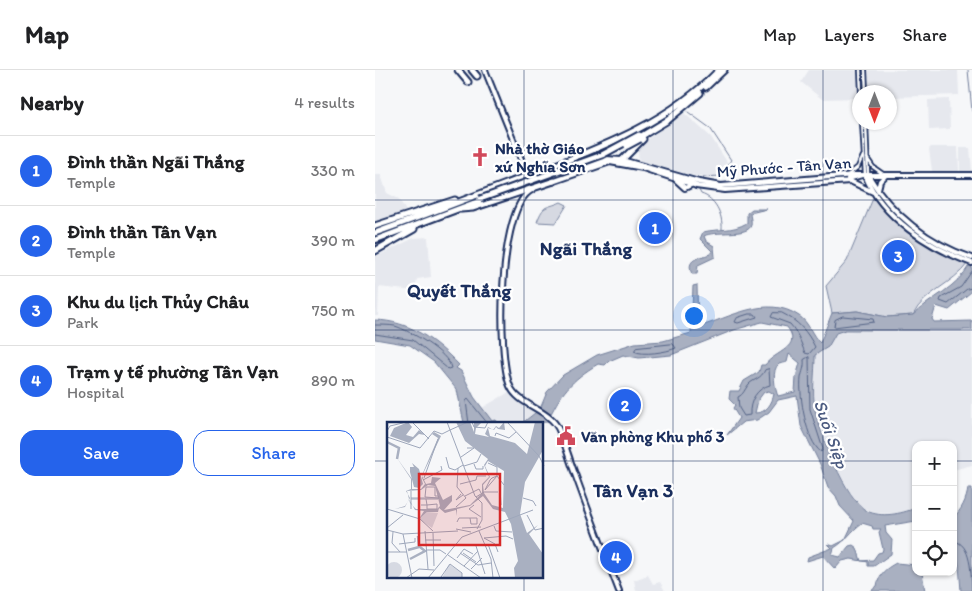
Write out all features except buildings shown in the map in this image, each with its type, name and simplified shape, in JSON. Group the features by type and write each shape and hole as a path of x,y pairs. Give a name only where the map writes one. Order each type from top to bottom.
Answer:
{"highway":[{"path":"458,70 467,82"},
{"path":"375,226 528,175 583,155 585,152 628,135 656,120 687,99 718,70"},
{"path":"621,161 633,148 725,70"},
{"path":"656,120 658,116 670,111"},
{"path":"641,137 657,124 664,115"},
{"path":"375,240 580,165 657,128"},
{"path":"375,233 528,175"},
{"path":"458,209 473,208 554,181"},
{"path":"446,207 460,207 480,201"},
{"path":"423,211 431,213"},
{"path":"418,218 423,211"},
{"path":"375,251 427,222"}],"main road":[{"path":"485,70 528,175 534,177 562,166 599,161"},
{"path":"633,148 633,157 638,163"},
{"path":"549,172 563,169 572,171 606,159 621,161"},
{"path":"619,591 559,430 552,421 511,388 502,347 506,255 517,205 528,192 554,181 606,162 621,161"},
{"name":"Mỹ Phước - Tân Vạn","path":"621,161 638,163 691,182"},
{"name":"Mỹ Phước - Tân Vạn","path":"621,161 674,178 725,190 837,180 855,182 877,192"},
{"path":"855,182 865,175"},
{"path":"861,185 865,175"},
{"path":"837,180 865,175 972,175"},
{"name":"Mỹ Phước - Tân Vạn","path":"865,175 877,192 912,228 971,260"},
{"path":"877,192 879,183 886,175"},
{"name":"Mỹ Phước - Tân Vạn","path":"704,185 732,185 846,177"},
{"path":"508,196 515,199 517,205"}],"street":[{"path":"861,70 861,85"},
{"path":"865,70 865,85"},
{"path":"862,130 865,175"},
{"path":"865,175 867,158 866,130"},
{"path":"846,177 858,167 863,155"},
{"path":"867,158 877,170 886,175"}],"shaded area":[{"path":"809,70 958,70 959,95 897,97 897,85 852,85 852,98 822,99 801,82"},
{"path":"949,99 950,129 929,130 928,100"},
{"path":"684,113 711,137 727,162 715,176 695,176 639,161 638,150 645,141"},
{"path":"931,147 958,147 959,171 932,171 929,149"},
{"path":"960,148 970,148 972,171 960,172"},
{"path":"375,175 381,175 387,193 399,199 406,211 375,222"},
{"path":"874,196 893,218 915,237 940,252 968,263 955,277 924,300 913,315 887,317 857,311 832,313 826,286 847,261"},
{"path":"561,202 567,205 556,223 537,222 544,209"},
{"path":"428,237 431,277 417,279 415,291 379,287 378,316 375,316 375,257 414,238"},
{"path":"871,330 972,330 972,465 957,469 957,441 912,441 912,509 896,514 875,513 861,507 835,466 815,409 815,355 829,347 833,336 840,332"},
{"path":"511,391 537,411 522,422 492,422 482,408"},
{"path":"648,575 653,584 660,582 665,591 636,591 634,580"}],"water":[{"path":"752,209 767,209 750,213 751,224 749,229 704,236 706,241 714,246 715,257 698,265 697,274 692,274 690,265 692,262 710,254 712,251 700,239 703,232 741,226 747,223 747,213"},
{"path":"970,264 972,265 971,292 949,310 936,306 932,319 934,322 972,321 972,330 845,330 836,333 828,347 815,355 815,409 822,433 842,480 859,504 867,511 891,514 912,509 912,522 885,526 886,533 892,540 891,554 874,566 868,566 868,562 862,561 873,560 878,553 882,552 879,532 881,529 873,529 872,526 862,523 846,539 854,521 840,506 836,496 828,487 820,464 801,426 797,396 778,400 769,412 757,420 743,422 727,435 739,418 733,408 735,405 729,399 730,391 739,391 744,381 759,372 761,365 765,365 790,345 792,340 791,334 787,327 762,322 734,330 671,355 639,358 623,355 609,361 605,365 598,364 580,376 567,388 547,422 524,422 540,409 547,392 563,375 597,355 635,343 663,341 691,333 693,286 697,285 698,327 748,310 774,307 787,310 799,316 808,325 820,343 832,313 857,311 887,317 913,315 951,286","holes":["789,354 800,363 796,377 795,392 778,396 775,385 775,370 779,364 787,362","769,391 774,394 768,407 759,413 755,413 758,400 764,392"]},
{"path":"375,320 400,324 431,340 459,365 456,368 461,371 474,397 492,421 496,420 497,422 464,422 457,390 434,362 410,345 375,339"},
{"path":"968,488 972,488 972,591 961,591 957,558 957,514"},
{"path":"844,541 834,548 832,555 840,557 849,546 853,545 857,548 861,561 851,559 842,561 835,569 823,556 807,561 808,557 832,548 828,544 833,546"},
{"path":"896,563 912,565 912,576 922,576 925,591 871,591 877,586 883,572"}],"waterway":[{"path":"968,70 972,111"},
{"path":"688,112 710,128 731,160 719,176 704,177 699,190 701,194 710,199 717,207 722,229"}],"place":[{"name":"Nhà thờ Giáo xứ Nghĩa Sơn","path":"480,157"},
{"name":"Đình thần Ngãi Thắng","path":"655,228"},
{"name":"Khu du lịch Thủy Châu","path":"898,256"},
{"name":"Đình thần Tân Vạn","path":"625,405"},
{"name":"Văn phòng Khu phố 3","path":"566,436"},
{"name":"Trạm y tế phường Tân Vạn","path":"616,557"}],"district":[{"name":"Ngãi Thắng","path":"586,248"},
{"name":"Quyết Thắng","path":"459,290"},
{"name":"Tân Vạn 3","path":"633,490"}],"water label":[{"name":"Suối Siệp","path":"831,434"}]}
